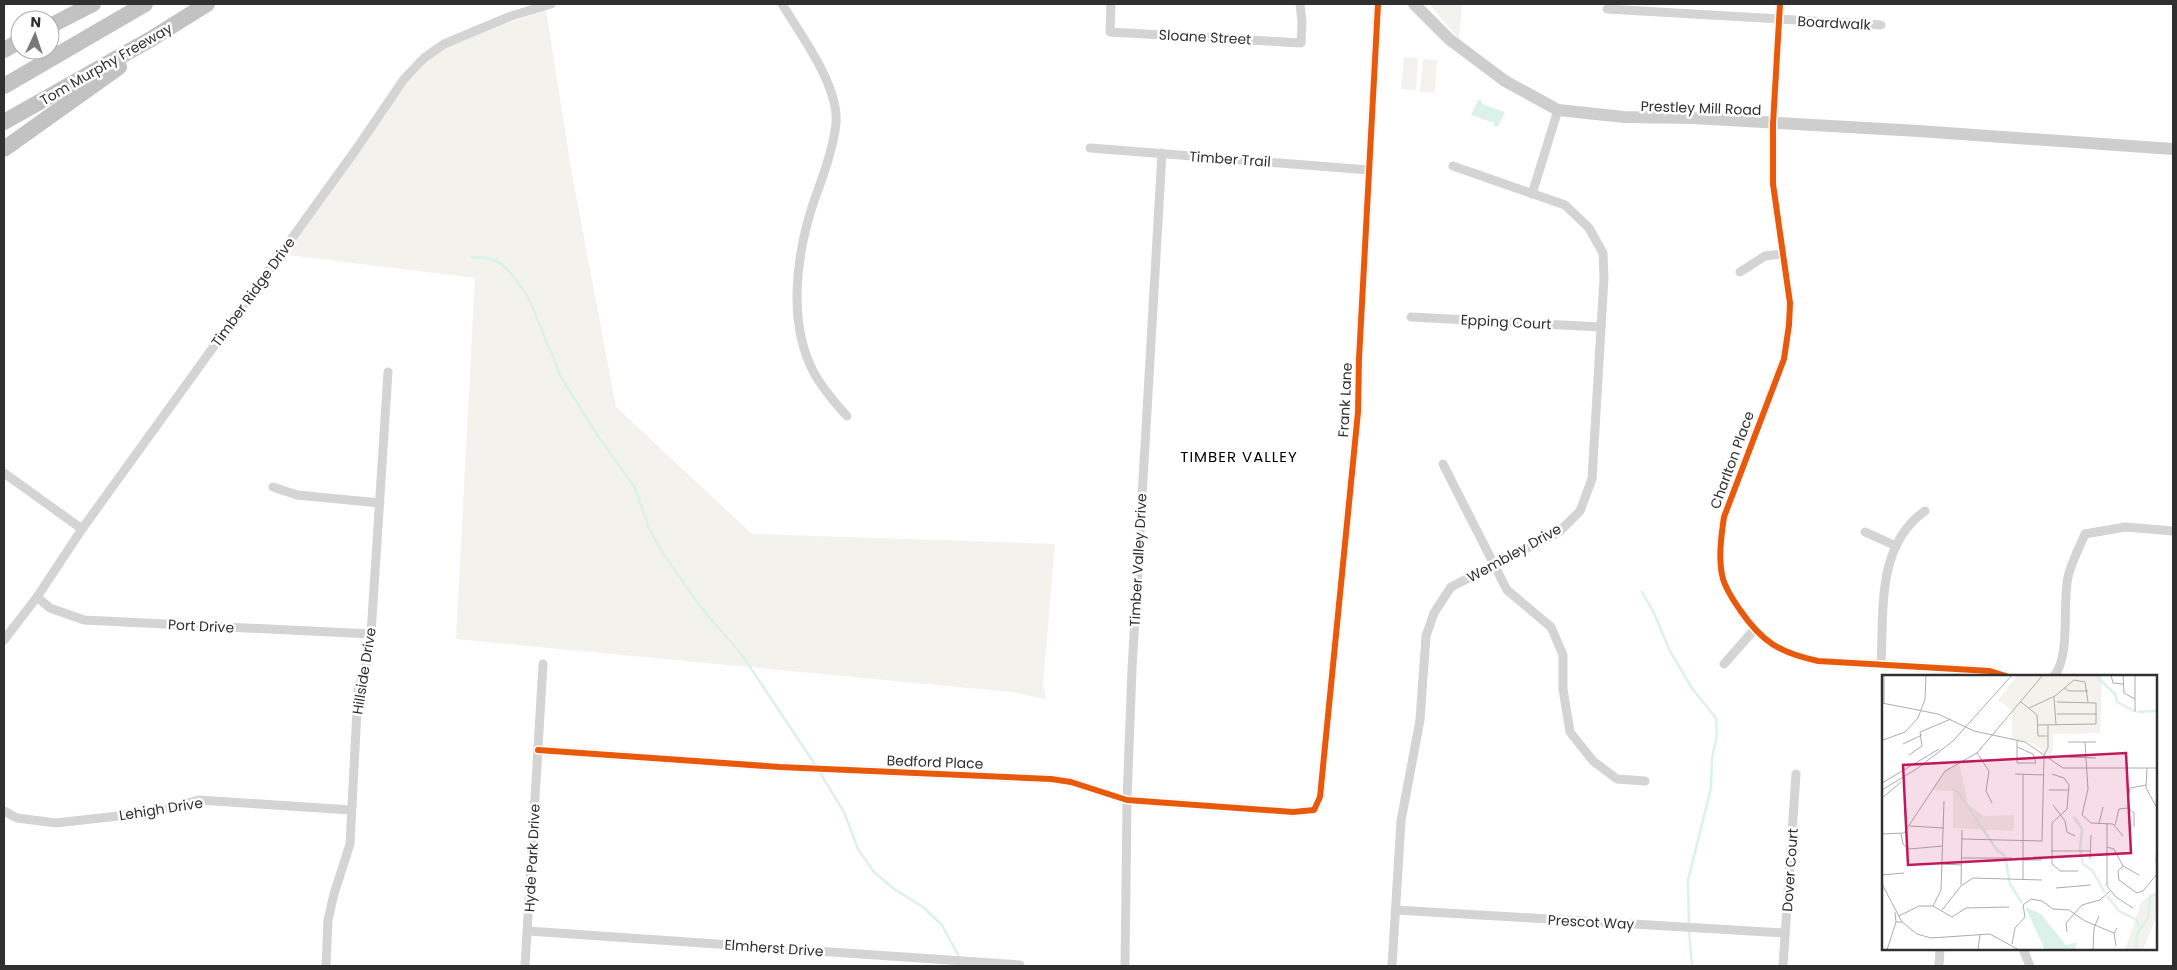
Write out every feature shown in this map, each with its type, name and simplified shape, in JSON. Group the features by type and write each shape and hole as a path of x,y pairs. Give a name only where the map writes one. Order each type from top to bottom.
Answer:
{"highway":[{"path":"60,21 93,4"},
{"path":"4,86 145,4"},
{"name":"Tom Murphy Freeway","path":"4,122 151,39 207,4"},
{"path":"4,149 108,76 151,39"}],"street":[{"name":"Timber Ridge Drive","path":"4,640 37,597 82,529 357,148 404,79 424,58 444,44 510,16 551,4"},
{"path":"782,4 824,73 833,100 836,123 804,236 797,293 798,317 804,348 813,370 828,395 847,416"},
{"name":"Sloane Street","path":"1111,4 1110,32 1301,43 1302,22 1300,4"},
{"name":"Frank Lane","path":"1320,796 1358,412 1378,4"},
{"name":"Prestley Mill Road","path":"1414,4 1449,39 1505,81 1558,110 1624,117 1693,118 1773,124 1919,130 2173,150"},
{"name":"Charlton Place","path":"1780,4 1773,124 1773,184 1790,303 1784,359 1724,518 1721,537 1723,580 1754,630 1779,650 1801,658 1957,672 1990,671 2003,675"},
{"name":"Boardwalk","path":"1607,9 1881,25"},
{"path":"1532,194 1558,110"},
{"name":"Timber Trail","path":"1090,148 1369,170"},
{"name":"Timber Valley Drive","path":"1125,966 1127,800 1132,659 1162,153"},
{"name":"Wembley Drive","path":"1392,966 1401,821 1420,720 1426,636 1434,613 1451,587 1559,532 1580,511 1592,479 1604,278 1603,253 1589,228 1565,205 1453,166"},
{"path":"1740,272 1751,263 1765,256 1783,254"},
{"name":"Epping Court","path":"1411,317 1601,326"},
{"name":"Hillside Drive","path":"326,966 328,920 350,844 358,691 366,665 370,634 388,372"},
{"path":"1443,464 1507,590 1550,627 1563,655 1563,689 1570,732 1594,761 1617,780 1645,781"},
{"path":"4,473 82,529"},
{"path":"273,487 297,495 380,503"},
{"path":"1881,664 1886,573 1896,546 1912,520 1925,511"},
{"path":"2055,675 2058,672 2063,655 2068,577 2085,534 2125,527 2173,531"},
{"path":"1865,532 1896,546"},
{"name":"Port Drive","path":"37,597 50,608 84,620 370,634"},
{"path":"1724,664 1754,630"},
{"name":"Hyde Park Drive","path":"525,966 543,664"},
{"name":"Bedford Place","path":"538,750 780,767 1051,779 1071,782 1127,800 1293,812 1314,810 1320,796"},
{"name":"Dover Court","path":"1783,966 1796,774"},
{"name":"Lehigh Drive","path":"4,811 17,818 56,823 154,812 199,800 351,810"},
{"name":"Prescot Way","path":"1396,910 1785,933"},
{"name":"Elmherst Drive","path":"528,931 1020,965"},
{"path":"1939,966 1940,950"},
{"path":"2023,950 2030,966"}],"shaded area":[{"path":"1429,4 1462,4 1459,39"},
{"path":"546,10 572,174 616,407 752,534 1055,544 1043,684 1046,699 1011,692 456,639 475,278 280,254 404,79 444,44"},
{"path":"1404,57 1418,58 1416,90 1401,89"},
{"path":"1423,59 1437,60 1435,93 1420,92"},
{"path":"1478,100 1481,100 1482,104 1505,112 1498,127 1494,126 1494,123 1471,115"}],"waterway":[{"path":"471,257 488,258 500,263 510,272 526,294 561,377 596,433 635,488 648,525 660,549 699,605 742,655 816,766"},
{"path":"1642,592 1654,613 1669,649 1691,687 1716,718 1717,735 1712,758 1711,788 1688,880 1689,925"},
{"path":"819,771 844,812 858,849 874,872 894,889 923,907 942,925 959,957"},
{"path":"1689,931 1692,966"}],"cycle path":[{"path":"538,750 780,767 1051,779 1071,782 1127,800 1293,812 1314,810 1320,797 1358,412 1359,359 1378,4"},
{"path":"1780,4 1773,124 1773,184 1790,303 1789,325 1784,359 1724,517 1720,556 1724,583 1740,610 1764,638 1782,650 1805,658 1818,661 1990,671 2003,675"}],"district":[{"name":"TIMBER VALLEY","path":"1239,457"}]}
